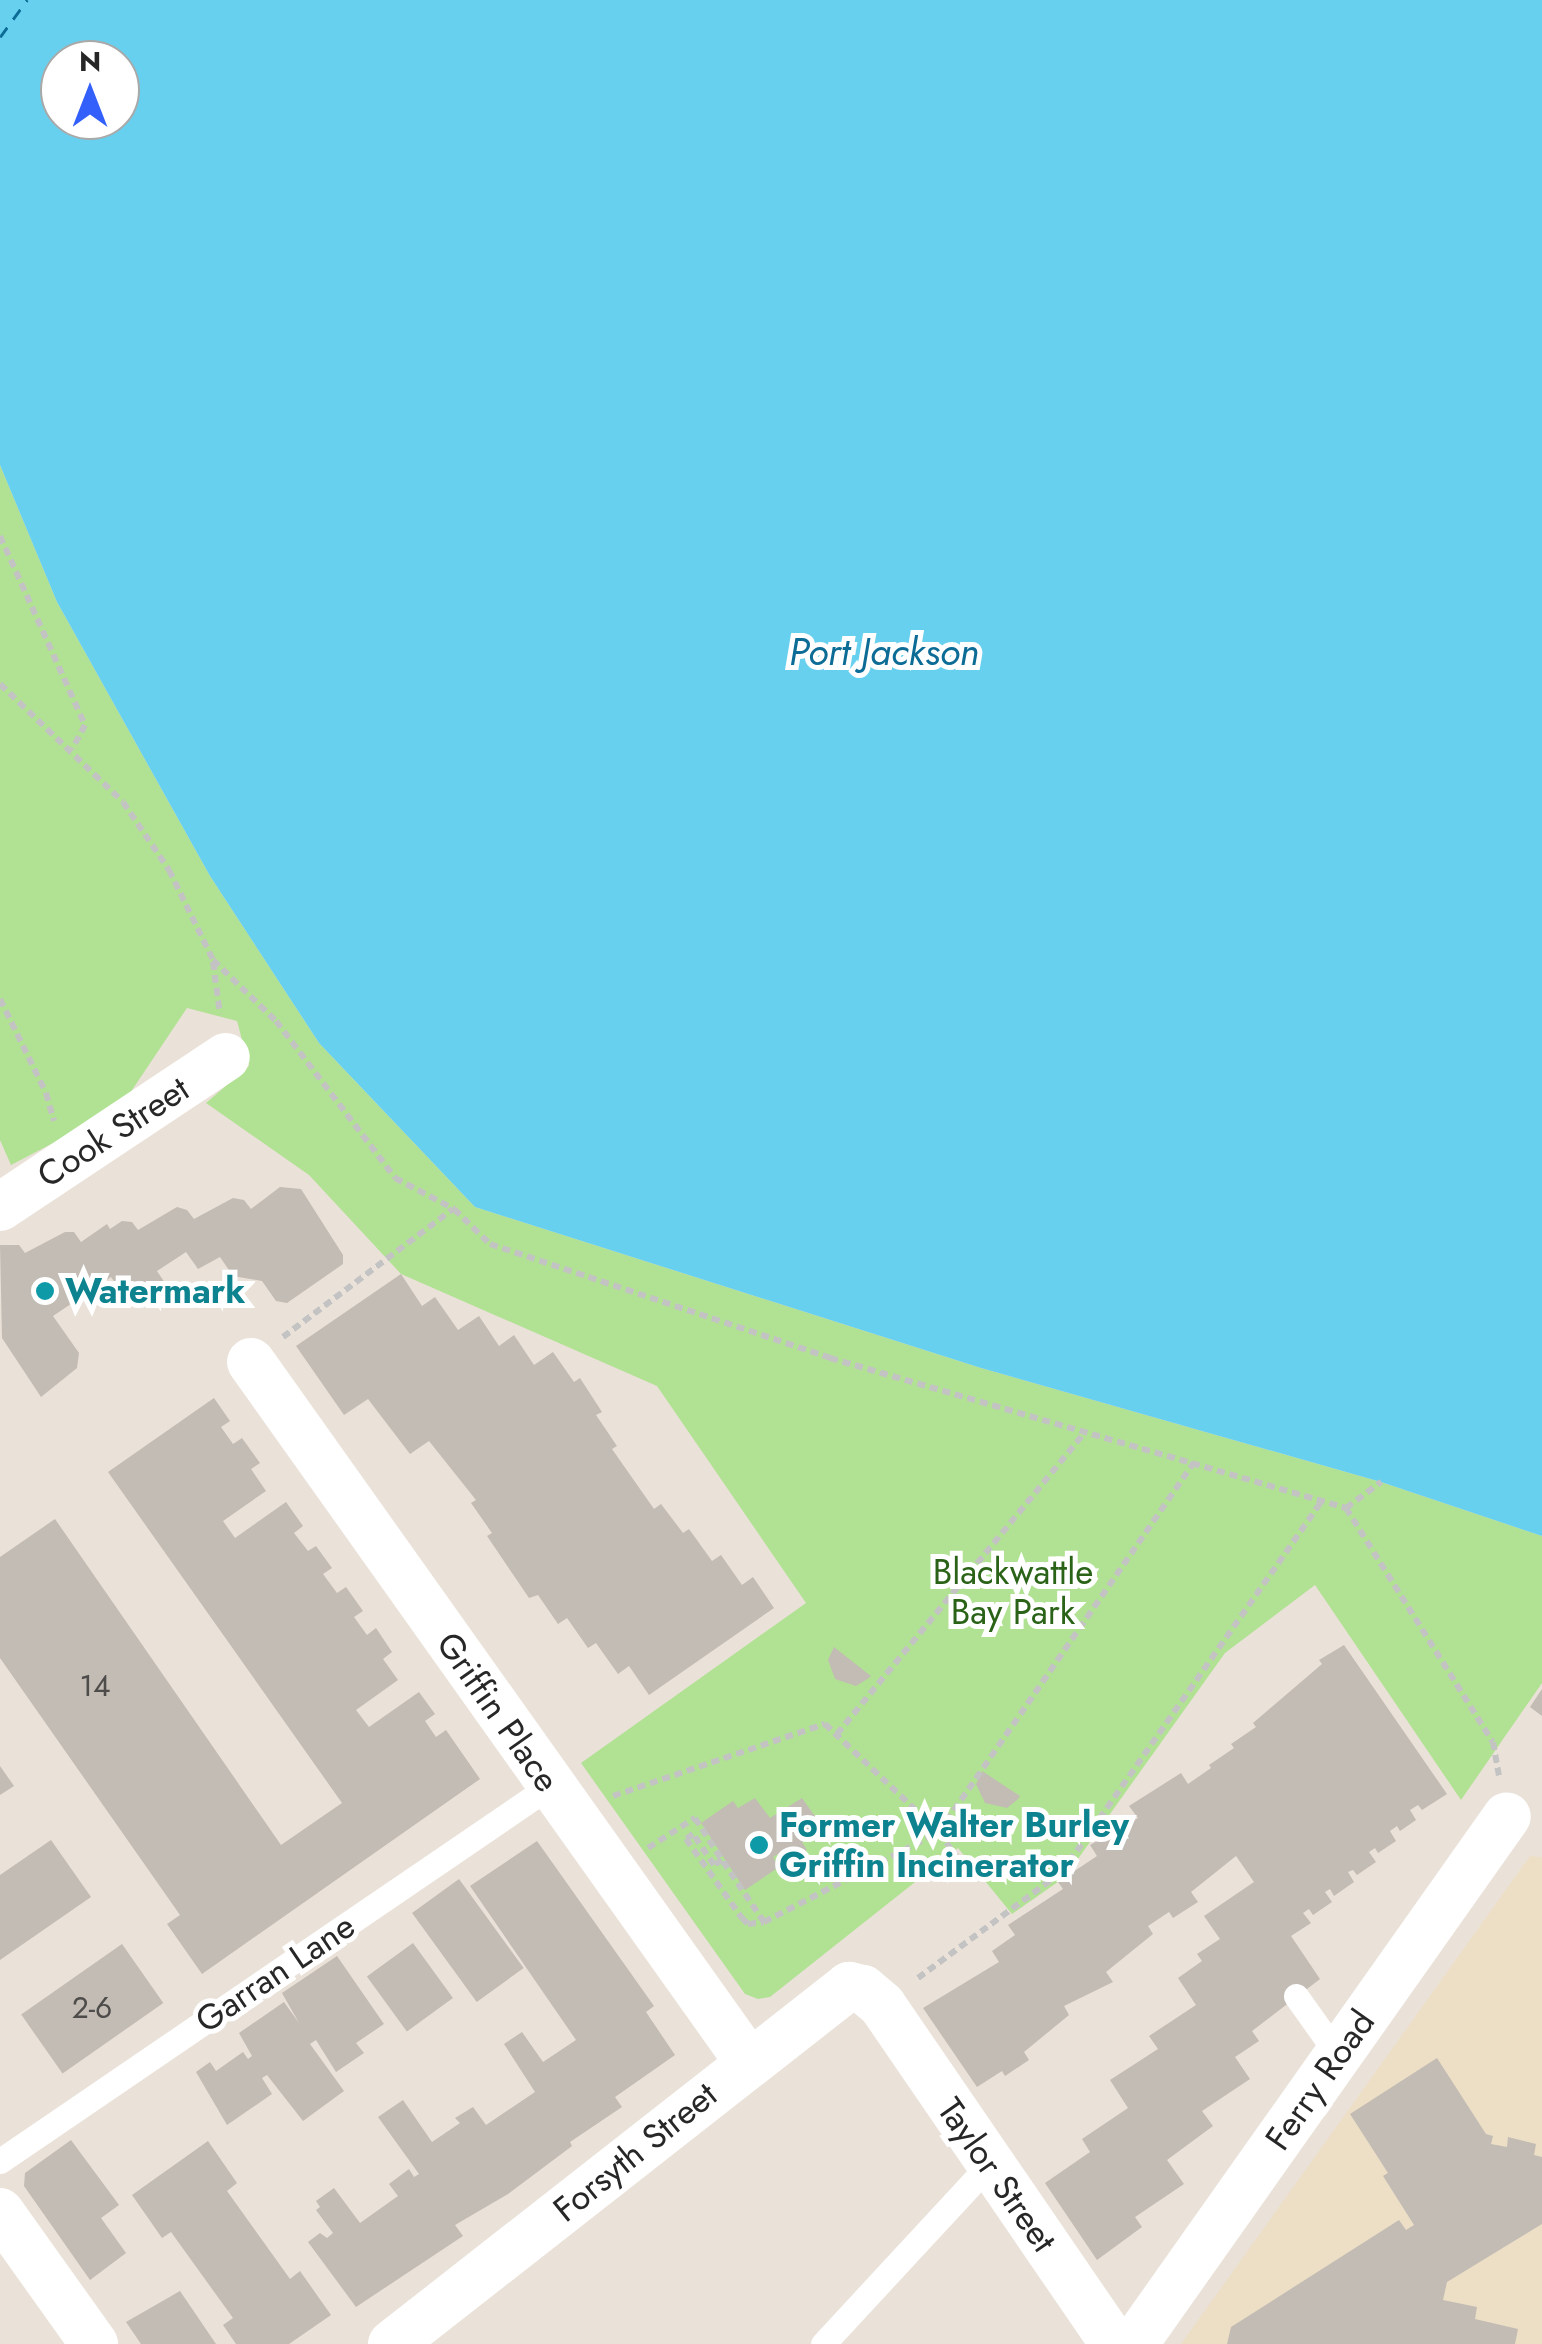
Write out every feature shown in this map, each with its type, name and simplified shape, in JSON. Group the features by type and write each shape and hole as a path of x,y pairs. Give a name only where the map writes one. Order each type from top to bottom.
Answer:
{"street":[{"name":"Cook Street","path":"0,1206 226,1057"},
{"name":"Griffin Place","path":"250,1362 748,2061"},
{"name":"Ferry Road","path":"1134,2344 1507,1816"},
{"name":"Forsyth Street","path":"392,2344 843,1988 863,1989 882,2005"},
{"name":"Taylor Street","path":"882,2005 1114,2344"},
{"path":"0,2212 94,2344"}],"lane":[{"name":"Garran Lane","path":"0,2162 563,1804"},
{"path":"1296,1996 1338,2055"},
{"path":"822,2344 989,2165"}],"path":[{"path":"0,536 85,725 72,749"},
{"path":"0,684 72,749 148,834 212,960 285,1032 395,1178 454,1209 490,1244 830,1358 1323,1498 1346,1508 1494,1742 1507,1816"},
{"path":"0,998 46,1093"},
{"path":"250,1362 454,1209"},
{"path":"837,1734 1086,1432"},
{"path":"722,1860 714,1864 693,1834 686,1839 742,1918 748,1924 764,1922 939,1832 1194,1462"},
{"path":"1346,1508 1381,1482"},
{"path":"882,2005 1062,1872 1323,1498"},
{"path":"563,1804 609,1797 825,1724 939,1832 967,1872"},
{"path":"646,1849 695,1818 764,1922"}],"shaded area":[{"path":"1530,1856 1542,1857 1542,2344 1181,2344"}],"green space":[{"name":"Blackwattle Bay Park","path":"0,465 57,602 210,876 319,1043 475,1207 981,1368 1381,1482 1542,1536 1542,1683 1461,1800 1315,1585 1225,1653 1065,1877 1012,1914 958,1848 770,1997 758,1999 745,1994 581,1763 806,1603 657,1386 401,1274 309,1175 206,1103 249,1066 237,1021 187,1008 120,1108 11,1165 0,1140"}],"water":[{"name":"Port Jackson","path":"0,0 1542,0 1542,1536 1381,1482 981,1368 475,1207 319,1043 210,876 57,602 0,465"}],"building":[{"name":"Watermark","path":"280,1187 301,1189 343,1255 343,1264 287,1303 276,1301 262,1281 233,1276 220,1257 198,1269 186,1252 157,1271 167,1286 136,1303 128,1302 111,1277 53,1316 79,1353 77,1368 41,1397 2,1338 0,1245 19,1245 25,1253 65,1232 74,1232 81,1242 107,1224 110,1229 122,1221 132,1222 138,1230 177,1207 187,1210 194,1219 233,1198 244,1200 251,1209"},
{"path":"401,1274 422,1306 435,1297 458,1330 479,1316 499,1346 514,1335 534,1365 553,1352 574,1382 580,1378 602,1412 596,1415 617,1446 612,1449 654,1509 661,1504 683,1533 689,1529 712,1561 721,1555 742,1585 753,1577 774,1608 649,1695 629,1666 618,1674 596,1643 588,1648 567,1618 558,1624 538,1595 529,1598 487,1536 492,1533 471,1503 476,1500 429,1441 410,1454 368,1399 344,1415 296,1346"},
{"path":"214,1398 230,1421 221,1427 233,1444 242,1438 260,1463 251,1469 266,1491 223,1521 235,1538 286,1502 303,1526 294,1533 308,1551 316,1546 332,1568 323,1574 337,1593 346,1587 363,1611 354,1617 367,1635 376,1628 392,1652 383,1659 398,1680 356,1710 369,1727 419,1692 435,1714 425,1721 436,1737 446,1730 480,1779 202,1974 167,1924 180,1915 0,1658 0,1557 55,1519 281,1845 342,1803 108,1472"},
{"path":"1344,1645 1447,1794 1422,1810 1418,1805 1410,1810 1416,1820 1400,1831 1397,1826 1390,1831 1396,1841 1378,1853 1375,1848 1369,1852 1376,1862 1357,1875 1353,1870 1348,1872 1354,1882 1334,1896 1330,1889 1325,1892 1332,1902 1313,1915 1309,1909 1303,1913 1311,1923 1291,1936 1320,1979 1252,2031 1259,2041 1235,2057 1250,2079 1202,2111 1213,2126 1167,2160 1184,2184 1135,2217 1142,2227 1097,2260 1045,2183 1090,2152 1082,2139 1128,2108 1110,2080 1158,2049 1149,2036 1196,2005 1178,1978 1202,1961 1197,1954 1220,1939 1204,1916 1254,1882 1236,1856 1191,1892 1198,1902 1173,1918 1169,1912 1148,1926 1153,1934 1106,1972 1113,1982 1064,2006 1069,2015 1024,2052 1029,2060 1005,2076 1002,2071 977,2087 923,2008 999,1962 992,1951 1015,1935 1008,1925 1063,1889 1058,1882 1097,1856 1090,1845 1138,1818 1129,1806 1181,1773 1188,1784 1211,1768 1209,1765 1234,1748 1231,1744 1256,1727 1253,1723 1322,1664 1319,1660"},
{"path":"834,1647 871,1676 856,1686 835,1679 828,1660"},
{"path":"1542,1689 1542,1716 1530,1707"},
{"path":"0,1766 14,1786 0,1795"},
{"path":"982,1771 1020,1796 1018,1799 1007,1808 985,1803 976,1784"},
{"name":"Former Walter Burley Griffin Incinerator","path":"755,1798 770,1818 802,1798 824,1829 802,1842 807,1850 796,1857 790,1847 773,1857 779,1867 745,1890 701,1823 733,1801 738,1808"},
{"path":"51,1840 91,1897 0,1960 0,1875"},
{"path":"537,1841 654,2006 646,2012 675,2055 615,2097 622,2107 570,2142 572,2146 508,2194 455,2225 463,2236 356,2307 308,2242 320,2233 327,2238 333,2233 316,2210 320,2207 316,2201 334,2188 360,2223 398,2196 389,2184 409,2169 414,2177 419,2174 378,2117 403,2100 432,2142 460,2123 455,2118 473,2107 486,2125 535,2092 504,2044 522,2032 543,2062 576,2040 470,1886"},
{"path":"459,1879 524,1968 477,2002 412,1913"},
{"path":"413,1943 453,1998 407,2032 367,1977"},
{"path":"122,1944 163,2003 63,2074 21,2015"},
{"path":"337,1956 384,2024 356,2043 364,2053 336,2072 316,2040 310,2044 344,2091 303,2121 267,2075 262,2078 272,2094 227,2125 196,2072 210,2062 216,2071 243,2052 248,2059 252,2056 239,2033 284,2002 299,2023 282,1993"},
{"path":"1437,2058 1486,2134 1493,2136 1491,2144 1507,2147 1508,2137 1536,2144 1534,2155 1542,2157 1542,2224 1447,2282 1443,2300 1477,2307 1475,2319 1518,2329 1515,2344 1227,2344 1231,2327 1399,2220 1406,2230 1414,2225 1383,2176 1388,2173 1350,2114"},
{"path":"71,2140 119,2205 101,2218 126,2253 90,2280 24,2186 25,2173"},
{"path":"208,2141 237,2183 227,2191 290,2279 300,2271 331,2315 289,2344 236,2344 223,2325 233,2318 171,2232 162,2238 132,2195"},
{"path":"180,2291 216,2344 141,2344 126,2322"}],"ferry route":[{"path":"0,37 27,0"}],"place":[{"name":"Watermark","path":"45,1291"},
{"name":"Former Walter Burley Griffin Incinerator","path":"759,1845"}]}
